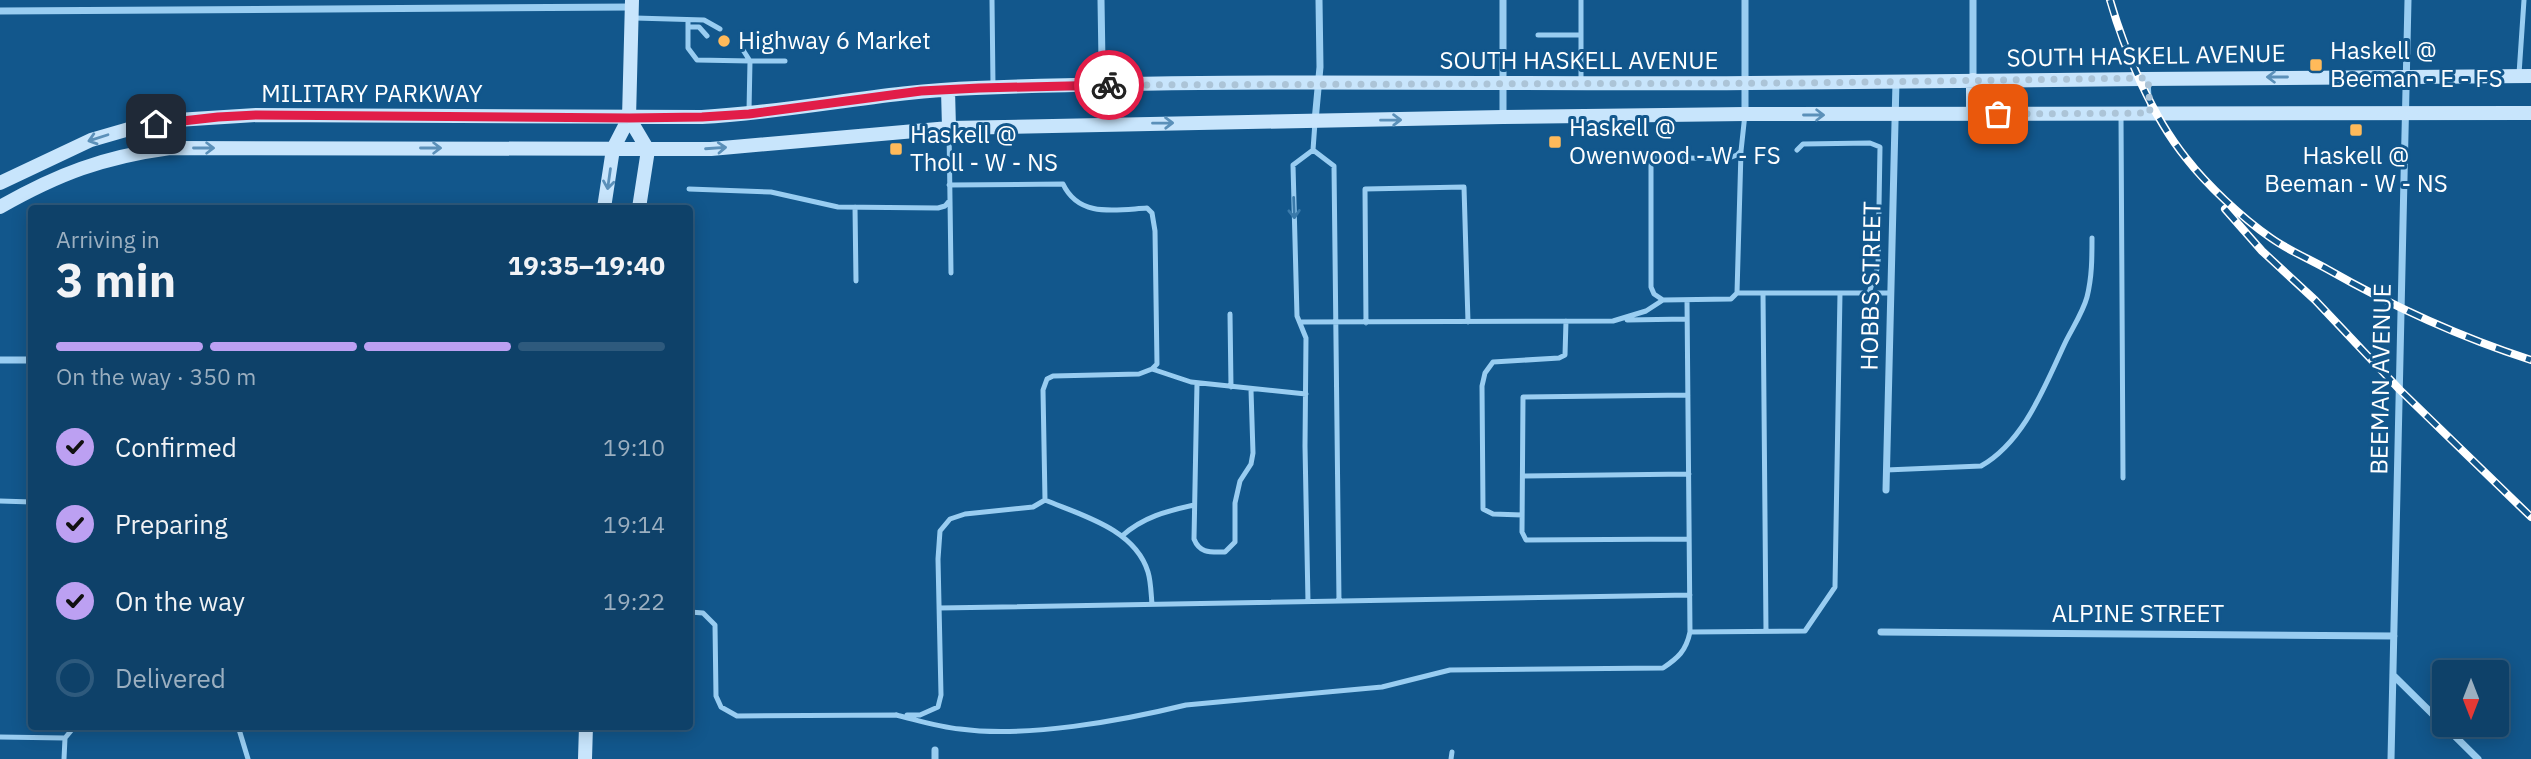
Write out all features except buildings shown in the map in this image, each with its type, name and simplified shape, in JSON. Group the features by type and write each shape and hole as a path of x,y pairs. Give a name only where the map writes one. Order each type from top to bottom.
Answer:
{"main road":[{"path":"604,205 613,149 629,118 631,8"},
{"name":"SOUTH HASKELL AVENUE","path":"629,118 749,114 948,90 993,88 1318,83 1745,83 2525,76"},
{"path":"1973,80 1973,114"},
{"path":"948,90 949,128"},
{"path":"0,207 67,172 100,161 170,148 710,149 949,128 1503,117 2531,113"},
{"name":"MILITARY PARKWAY","path":"0,183 91,140 136,127 177,120 256,115 629,118"},
{"path":"629,118 648,150 639,205"},
{"path":"585,759 586,730"}],"street":[{"path":"131,0 131,10"},
{"path":"1101,0 1103,124"},
{"path":"1315,121 1319,0"},
{"path":"1503,0 1503,117"},
{"path":"1745,0 1745,114"},
{"path":"1973,0 1973,80"},
{"name":"BEEMAN AVENUE","path":"2391,759 2408,0"},
{"path":"0,11 631,8"},
{"name":"HOBBS STREET","path":"1886,490 1896,82"},
{"path":"0,360 28,360"},
{"name":"ALPINE STREET","path":"1881,632 2394,636"},
{"path":"2393,676 2478,759"},
{"path":"935,750 935,759"}],"lane":[{"path":"992,0 993,88"},
{"path":"1581,0 1581,83"},
{"path":"2524,0 2525,76"},
{"path":"631,8 699,27 707,36"},
{"path":"688,23 704,20 720,29"},
{"path":"688,23 688,48 697,61 785,61"},
{"path":"1538,35 1581,35"},
{"path":"743,50 750,61 749,114"},
{"path":"725,54 732,61"},
{"path":"2148,78 2150,113"},
{"path":"2121,113 2123,478"},
{"path":"1741,151 1726,159 1651,157 1651,287 1654,294 1662,300 1731,299 1737,293 1741,151 1745,114"},
{"path":"1308,602 1306,338 1297,316 1293,165 1313,150 1315,121"},
{"path":"949,128 951,273"},
{"path":"1797,150 1803,144 1870,143 1880,148 1878,266 1869,293"},
{"path":"1313,150 1334,166 1339,601"},
{"path":"949,185 1063,184 1072,199 1083,206 1101,210 1147,208 1152,213 1156,230 1157,364 1139,374 1054,376 1047,379 1043,390 1045,500"},
{"path":"1366,323 1365,189 1464,187 1468,322"},
{"path":"689,190 771,192 792,195 825,206 937,208 950,201"},
{"path":"856,207 856,281"},
{"path":"1886,470 1981,466 1995,458 2013,438 2035,405 2087,300 2092,272 2092,238"},
{"path":"1737,293 1891,293"},
{"path":"1763,293 1766,631"},
{"path":"1690,632 1805,631 1835,587 1840,293"},
{"path":"1613,321 1646,312 1662,300"},
{"path":"896,715 959,729 1029,731 1186,705 1382,687 1450,670 1662,668 1679,658 1687,645 1690,632 1687,300"},
{"path":"1230,314 1231,387"},
{"path":"1301,323 1687,319"},
{"path":"1522,514 1493,514 1483,509 1482,386 1485,373 1493,362 1559,358 1565,355 1566,321"},
{"path":"1152,369 1197,383 1306,394"},
{"path":"1197,383 1194,539 1197,546 1206,552 1225,552 1236,542 1235,503 1253,453 1251,390"},
{"path":"1688,395 1523,397 1522,532 1526,540 1689,539"},
{"path":"1523,476 1689,474"},
{"path":"1045,500 1113,529 1133,545 1148,571 1152,604"},
{"path":"693,612 702,613 715,625 716,696 721,707 737,716 920,715 938,707 942,695 940,531 950,519 965,514 1032,507 1045,500"},
{"path":"0,501 28,502"},
{"path":"1122,536 1135,525 1155,515 1194,505"},
{"path":"939,608 1690,595"},
{"path":"64,759 65,738 72,730"},
{"path":"239,730 248,759"},
{"path":"0,737 65,738"}],"railway":[{"path":"2110,0 2123,41 2162,123 2194,168 2237,211 2278,242 2376,296 2452,331 2531,360"},
{"path":"2225,209 2262,251 2315,300 2400,390 2531,517"}],"way so far":[{"path":"1109,85 1796,83 2148,78 2150,113 1998,114"}],"place":[{"name":"Highway 6 Market","path":"724,41"},
{"name":"Haskell @ Beeman - E - FS","path":"2316,65"},
{"name":"Haskell @ Beeman - W - NS","path":"2356,130"},
{"name":"Haskell @ Owenwood - W - FS","path":"1555,142"},
{"name":"Haskell @ Tholl - W - NS","path":"896,149"}],"route":[{"path":"156,124 177,120 256,115 702,117 749,114 921,91 1109,85"}]}
